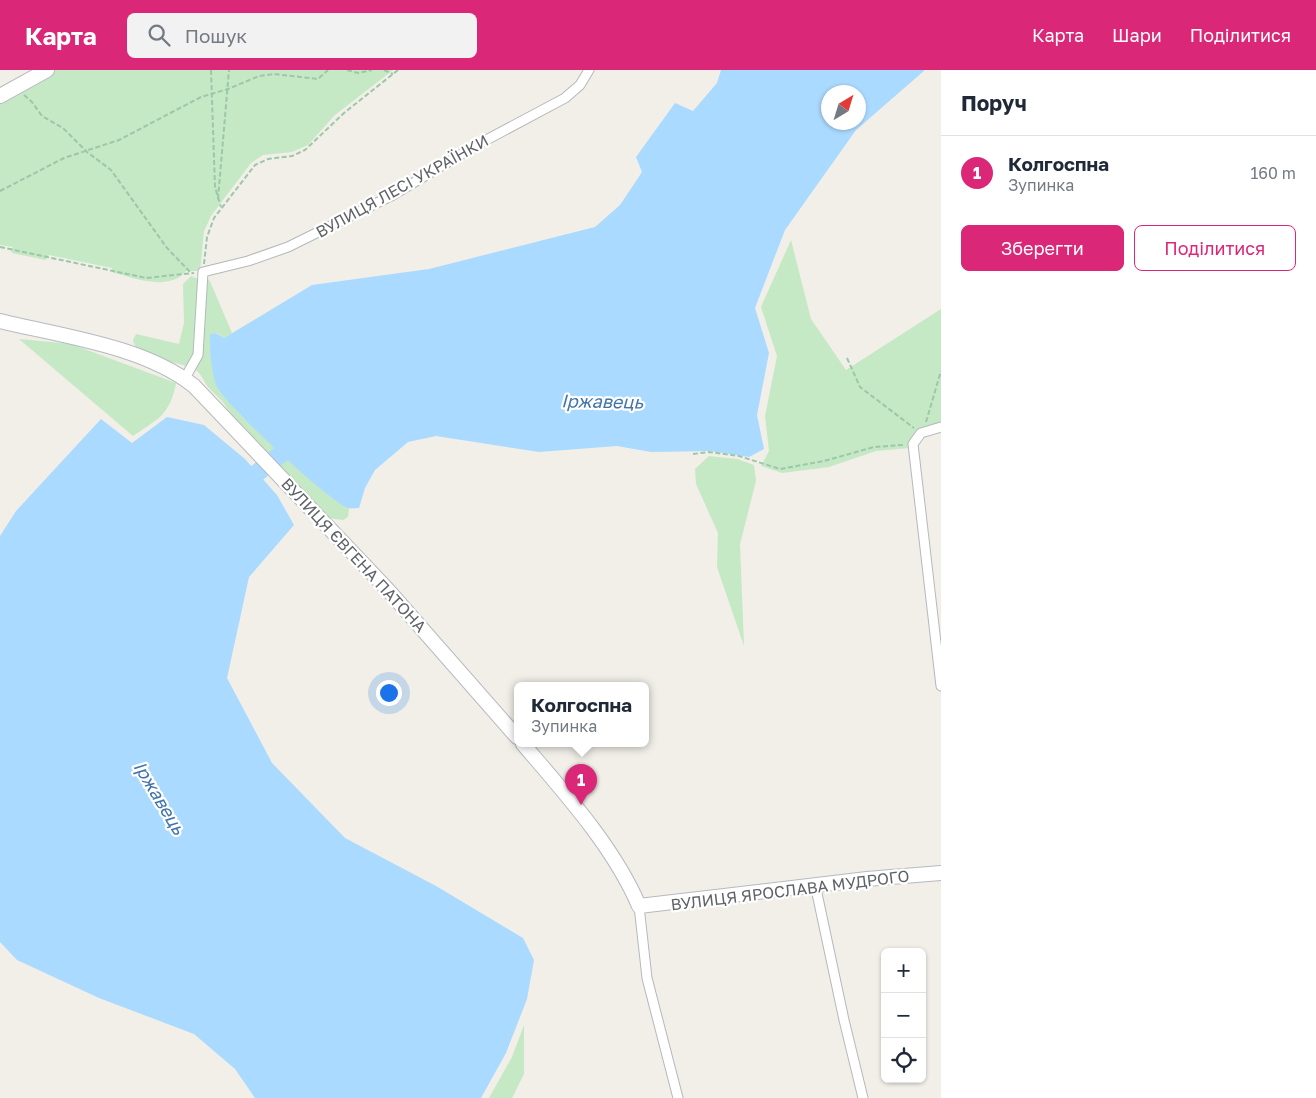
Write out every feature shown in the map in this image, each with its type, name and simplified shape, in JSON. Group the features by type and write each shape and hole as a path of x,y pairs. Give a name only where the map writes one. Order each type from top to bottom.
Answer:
{"street":[{"path":"0,95 47,70"},
{"name":"ВУЛИЦЯ ЛЕСІ УКРАЇНКИ","path":"203,272 248,261 288,247 393,195 475,146 565,98 580,86 589,70"},
{"path":"0,321 121,351 159,365 185,378 198,355 203,272"},
{"name":"ВУЛИЦЯ ЄВГЕНА ПАТОНА","path":"185,378 208,399 354,553 514,734"},
{"path":"941,427 921,433 913,444 941,686"},
{"path":"525,747 577,809 606,849 629,885 639,906 647,978 678,1098"},
{"name":"ВУЛИЦЯ ЯРОСЛАВА МУДРОГО","path":"639,906 815,884 941,873"},
{"path":"815,884 863,1098"}],"path":[{"path":"211,70 215,187 221,207"},
{"path":"218,201 229,70"},
{"path":"0,191 64,158 87,152 124,138 211,94 267,74 318,79 328,70"},
{"path":"347,70 358,73 372,70"},
{"path":"384,70 393,74"},
{"path":"0,247 146,278 203,272 207,237 214,218 257,163 268,159 292,156 305,150 344,113 398,70"},
{"path":"15,88 32,102 40,114 63,128 87,152 111,170 167,248 191,273"},
{"path":"847,358 860,387 921,433 930,415 941,371"},
{"path":"693,454 709,452 739,456 780,469 824,461 874,447 913,444"}],"green space":[{"path":"56,70 393,70 335,115 308,145 292,152 263,155 251,163 211,216 204,231 200,271 186,271 170,281 150,282 112,272 112,268 49,255 46,260 12,253 13,247 0,245 0,102"},
{"path":"791,240 811,319 846,370 941,309 941,425 920,431 910,448 876,451 829,467 782,473 761,466 769,451 765,416 777,356 761,307"},
{"path":"191,276 198,279 197,292 202,294 209,279 232,333 224,338 217,333 210,334 217,386 240,414 282,454 327,494 349,508 348,517 343,520 328,518 228,410 197,371 190,367 151,357 142,353 136,347 133,340 136,334 179,344 184,323 183,284"},
{"path":"19,339 71,344 176,383 170,402 162,415 133,436"},
{"path":"709,456 737,459 754,465 756,481 740,544 744,646 717,567 718,533 696,484 695,469"},
{"path":"524,1025 524,1074 512,1098 489,1098 512,1057"}],"water":[{"path":"721,70 925,70 866,121 866,85 821,85 821,130 856,130 785,230 755,308 769,353 757,415 764,449 749,457 710,451 651,452 617,446 539,452 436,436 408,442 375,470 365,488 359,508 349,508 320,489 279,452 239,413 217,387 211,361 210,334 216,333 224,338 312,285 429,269 595,227 620,205 642,172 636,157 675,103 693,111 717,83"},
{"path":"167,417 204,425 245,459 277,495 294,525 249,577 227,678 272,763 345,838 436,886 523,938 534,960 527,999 506,1053 481,1098 255,1098 235,1069 194,1034 99,998 17,960 0,942 0,536 16,511 101,419 132,443"}],"waterway":[{"name":"Іржавець","path":"276,458 299,440"},
{"name":"Іржавець","path":"240,487 262,469"}],"place":[{"name":"Колгоспна","path":"581,805"}]}
